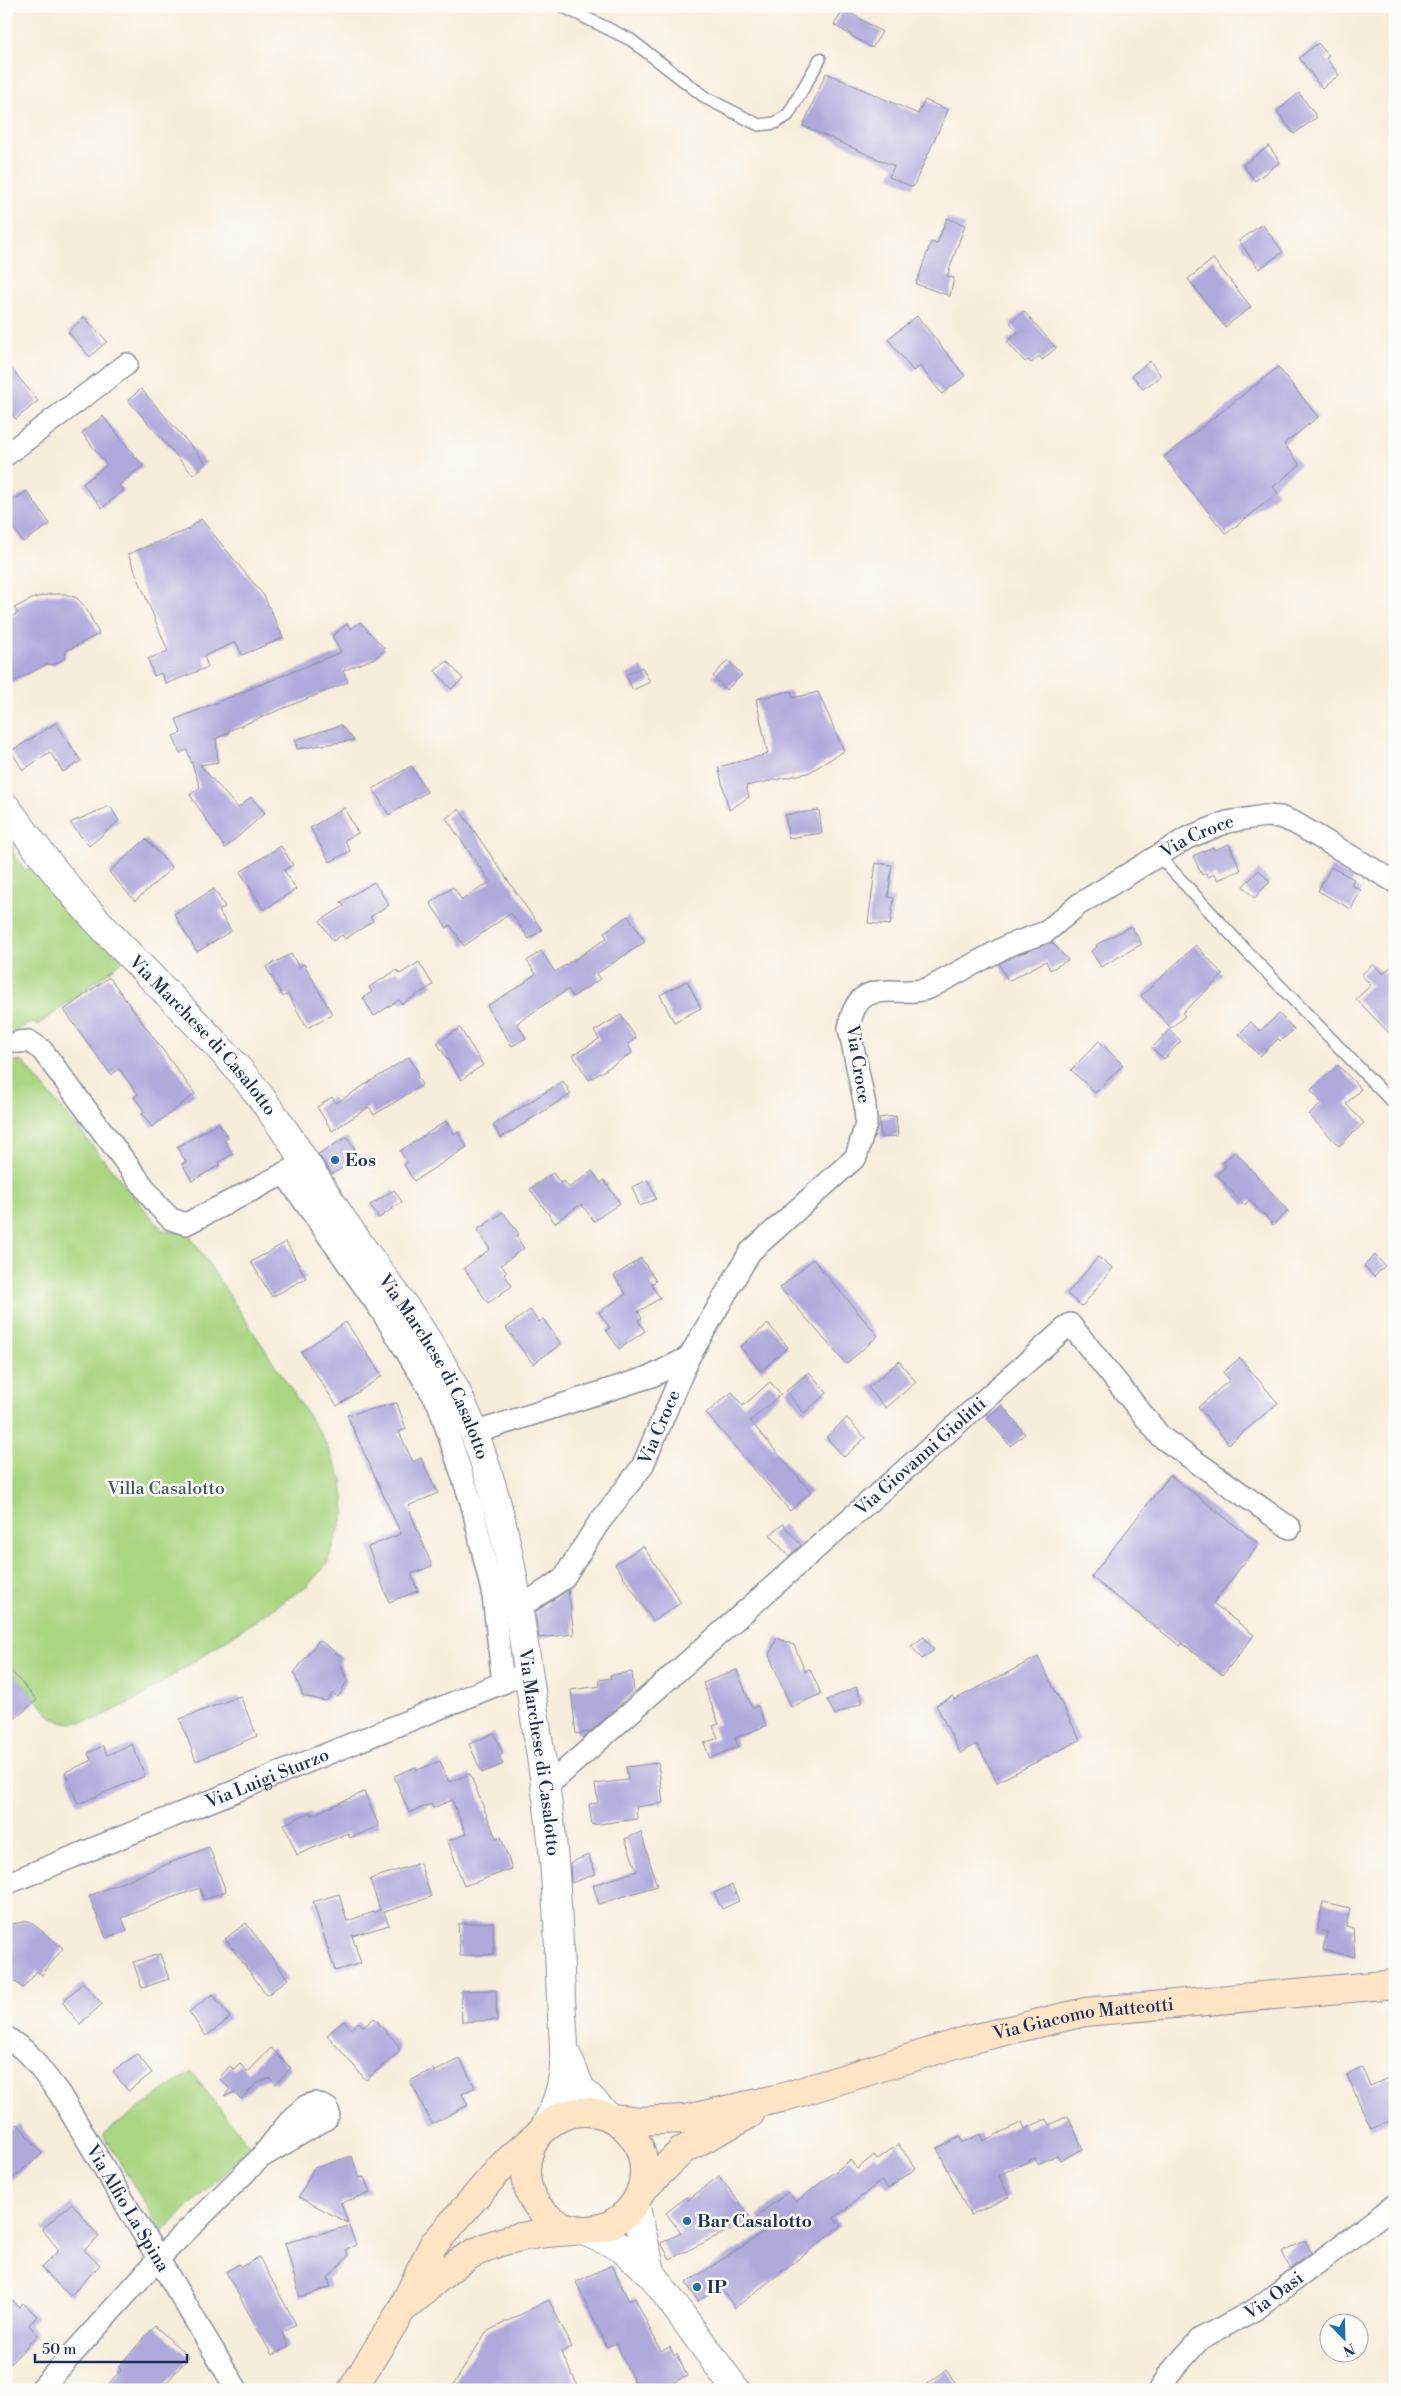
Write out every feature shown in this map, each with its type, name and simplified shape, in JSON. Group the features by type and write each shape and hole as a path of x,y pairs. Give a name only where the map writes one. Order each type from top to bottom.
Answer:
{"main road":[{"name":"Via Giacomo Matteotti","path":"781,2098 972,2038 1085,2012 1395,1984"},
{"path":"352,2390 401,2311 433,2245 504,2164 543,2130 568,2114 595,2113 639,2121 686,2119 781,2098"},
{"path":"401,2311 461,2260 503,2240 537,2233 599,2230 613,2224 625,2216 638,2197 683,2150 781,2098"},
{"path":"610,2117 624,2126 640,2148 644,2162 645,2177 638,2197"},
{"path":"543,2130 532,2144 525,2172 527,2186 532,2199 540,2211 564,2227 581,2231"}],"street":[{"path":"6,455 127,364"},
{"name":"Via Marchese di Casalotto","path":"6,807 32,843 82,904 186,1011 241,1073 274,1116 294,1168 374,1267 422,1332 454,1386 474,1433 500,1516 520,1606 553,1846 559,1919 561,2001 566,2054"},
{"name":"Via Croce","path":"520,1606 564,1579 598,1524 642,1468 688,1357 750,1252 856,1157 866,1124 865,1105 849,1028 850,1016 866,996 877,991 894,989 922,991 1009,945 1046,932 1078,904 1186,838 1227,822 1265,816 1295,823 1395,882"},
{"path":"18,1042 29,1041 42,1050 158,1206 171,1219 186,1224 294,1168 438,1403 472,1505 493,1596 502,1683"},
{"name":"Via Giovanni Giolitti","path":"545,1788 1070,1324 1162,1436 1290,1528"},
{"path":"474,1433 652,1376 688,1357"},
{"name":"Via Luigi Sturzo","path":"11,1876 528,1672"},
{"name":"Via Alfio La Spina","path":"6,2037 28,2053 59,2093 237,2390"},
{"path":"566,2054 581,2089 610,2117"},
{"path":"543,2130 562,2091 566,2054"},
{"path":"40,2390 158,2259 260,2158"},
{"path":"638,2197 652,2275"},
{"name":"Via Oasi","path":"1160,2390 1170,2374 1200,2339 1256,2309 1395,2205"},
{"path":"581,2231 619,2246 652,2275 736,2390"}],"lane":[{"path":"562,6 631,40 706,98 759,125 775,123 788,115 820,59"},
{"path":"1158,856 1249,954 1395,1105"}],"green space":[{"path":"13,844 13,853 24,870 34,868 123,961 38,1025 30,1023 6,1037 6,848"},
{"name":"Villa Casalotto","path":"6,1060 23,1062 162,1230 189,1234 323,1438 342,1478 345,1511 327,1564 308,1585 141,1697 94,1720 72,1723 59,1721 50,1715 6,1665"},
{"path":"191,2072 251,2148 162,2232 103,2134"}],"building":[{"path":"844,9 882,32 872,48 834,25"},
{"path":"1318,43 1329,56 1326,58 1339,75 1322,88 1299,58"},
{"path":"826,73 918,114 925,100 948,110 913,187 889,177 894,166 803,126"},
{"path":"1299,93 1317,117 1294,134 1277,111"},
{"path":"1269,146 1280,162 1255,181 1243,165"},
{"path":"947,218 965,225 947,276 954,278 950,296 916,284 931,242 937,244"},
{"path":"1262,224 1283,252 1259,269 1239,241"},
{"path":"1213,259 1251,307 1225,327 1188,279"},
{"path":"1024,311 1056,348 1042,360 1039,356 1031,363 1028,360 1025,362 1007,342 1018,332 1010,323"},
{"path":"917,316 965,376 942,394 920,366 913,371 888,339"},
{"path":"84,317 107,341 90,357 68,332"},
{"path":"1150,361 1161,376 1143,389 1132,375"},
{"path":"6,362 38,401 16,419 6,407"},
{"path":"1278,367 1318,417 1284,444 1300,465 1273,487 1278,493 1226,534 1164,457"},
{"path":"141,389 206,463 193,475 128,400"},
{"path":"103,416 143,466 119,485 124,490 102,508 83,484 107,465 82,433"},
{"path":"27,491 50,524 23,542 6,518 6,505"},
{"path":"201,519 264,596 283,638 242,655 236,642 204,656 208,667 166,684 161,673 154,676 148,659 168,651 128,554 187,530"},
{"path":"51,594 65,594 77,598 86,608 99,634 66,651 65,658 54,665 47,664 6,686 6,620 18,613 14,608 34,598"},
{"path":"360,622 385,649 377,657 343,671 348,682 228,731 229,733 216,738 218,762 200,765 238,808 251,797 265,813 225,848 190,795 200,787 187,750 180,753 173,736 181,733 176,719 341,652 332,636 347,624 351,629"},
{"path":"728,660 742,675 726,690 713,676"},
{"path":"447,661 463,679 451,689 435,671"},
{"path":"642,667 650,682 633,690 626,675"},
{"path":"791,691 793,698 818,692 844,751 808,773 746,786 749,797 729,810 718,767 768,754 756,699"},
{"path":"56,723 81,761 63,772 50,752 23,770 11,751"},
{"path":"341,725 354,740 297,749 295,740"},
{"path":"411,766 427,792 389,815 373,789"},
{"path":"110,806 119,821 89,846 70,823"},
{"path":"344,808 358,833 345,840 350,851 330,862 310,828"},
{"path":"459,809 542,930 529,939 511,913 464,946 450,925 447,928 430,903 453,887 462,900 490,882 446,818"},
{"path":"819,810 822,833 789,838 785,815"},
{"path":"146,839 172,868 135,901 109,872"},
{"path":"1229,844 1241,870 1218,880 1215,874 1208,877 1206,873 1202,875 1193,856 1213,847 1214,850"},
{"path":"281,846 293,865 284,870 296,889 264,910 240,872"},
{"path":"876,863 892,865 888,897 894,898 890,925 868,923"},
{"path":"1331,867 1354,879 1351,885 1361,890 1351,909 1318,891"},
{"path":"1259,870 1270,882 1254,898 1243,886"},
{"path":"374,882 389,905 370,917 373,921 345,939 342,935 333,941 320,921 344,906 341,902"},
{"path":"214,889 225,907 219,911 231,931 197,952 174,914"},
{"path":"628,916 645,942 596,974 600,979 573,997 568,989 517,1023 526,1038 512,1046 487,1006 536,974 527,961 541,951 555,972 607,938 604,932"},
{"path":"1131,926 1142,944 1101,967 1091,951 1097,947 1096,945"},
{"path":"1052,942 1068,960 1050,970 1046,961 1008,981 999,964 1014,956"},
{"path":"1196,945 1223,975 1182,1013 1185,1016 1171,1028 1141,996"},
{"path":"291,954 299,967 304,964 332,1014 307,1028 288,994 283,997 266,967"},
{"path":"419,962 433,985 402,1004 399,1000 374,1016 363,998 372,992 369,987 397,970 400,974"},
{"path":"1395,963 1395,1039 1356,999 1371,985 1361,975 1373,964 1383,974"},
{"path":"109,977 195,1094 152,1127 142,1114 145,1112 134,1097 138,1094 119,1069 111,1075 64,1010"},
{"path":"687,981 701,1008 674,1022 660,995"},
{"path":"1279,1014 1294,1029 1281,1041 1278,1039 1260,1056 1239,1034 1251,1022 1260,1031"},
{"path":"621,1015 636,1038 628,1044 632,1053 589,1080 573,1055 599,1039 594,1031"},
{"path":"460,1028 483,1065 461,1080 437,1043"},
{"path":"1169,1030 1181,1041 1164,1059 1152,1048"},
{"path":"1099,1041 1123,1065 1095,1093 1071,1070"},
{"path":"409,1057 418,1072 416,1074 422,1085 374,1115 369,1107 332,1131 317,1107 332,1097 336,1103"},
{"path":"1338,1065 1361,1089 1346,1104 1364,1123 1339,1146 1309,1115 1322,1103 1311,1090"},
{"path":"563,1081 571,1094 501,1138 493,1125"},
{"path":"896,1116 898,1136 881,1138 879,1118"},
{"path":"446,1121 454,1134 458,1132 467,1147 414,1181 404,1165 407,1163 400,1151"},
{"path":"219,1123 228,1138 224,1140 233,1154 219,1162 220,1165 192,1181 182,1164 186,1162 177,1147"},
{"path":"347,1137 360,1158 332,1174 318,1154"},
{"path":"1235,1151 1288,1211 1273,1225 1250,1200 1244,1205 1217,1175 1226,1166 1223,1163"},
{"path":"592,1171 601,1183 604,1180 620,1203 594,1221 581,1204 555,1223 530,1189 553,1173 560,1183 564,1181 569,1188"},
{"path":"648,1180 656,1199 640,1206 632,1187"},
{"path":"394,1190 402,1202 379,1218 370,1205"},
{"path":"503,1212 519,1234 516,1236 524,1248 501,1265 507,1272 504,1274 512,1286 488,1303 464,1268 490,1249 477,1230"},
{"path":"286,1242 306,1278 272,1297 251,1262"},
{"path":"1375,1255 1385,1266 1374,1277 1364,1266"},
{"path":"1098,1257 1113,1268 1082,1306 1067,1294"},
{"path":"641,1258 656,1281 651,1284 660,1298 638,1312 642,1318 638,1320 645,1331 619,1349 606,1330 610,1328 599,1312 626,1294 614,1276"},
{"path":"813,1259 878,1336 846,1364 780,1288"},
{"path":"530,1310 539,1322 543,1319 561,1344 533,1364 506,1328"},
{"path":"346,1322 382,1376 337,1406 301,1352"},
{"path":"768,1324 788,1347 761,1371 740,1347"},
{"path":"1240,1358 1278,1403 1229,1444 1198,1407 1230,1380 1223,1372"},
{"path":"899,1361 916,1382 886,1408 868,1388"},
{"path":"809,1372 827,1393 804,1413 786,1391"},
{"path":"770,1382 781,1394 750,1421 811,1492 790,1511 706,1413 732,1392 743,1406"},
{"path":"397,1403 406,1429 399,1432 413,1462 421,1458 438,1493 408,1506 432,1566 411,1574 418,1591 389,1602 368,1547 401,1534 347,1415"},
{"path":"1002,1405 1025,1434 1010,1446 987,1418"},
{"path":"847,1418 865,1438 844,1457 826,1437"},
{"path":"1170,1475 1259,1544 1213,1603 1254,1635 1223,1675 1182,1643 1180,1646 1091,1577"},
{"path":"783,1524 801,1545 789,1556 770,1535"},
{"path":"643,1546 681,1603 653,1621 615,1564"},
{"path":"568,1590 574,1634 539,1638 535,1612"},
{"path":"924,1637 934,1650 922,1659 911,1646"},
{"path":"777,1638 794,1645 805,1671 810,1669 821,1694 791,1707 769,1655"},
{"path":"319,1640 342,1657 340,1663 347,1681 338,1697 333,1693 326,1701 303,1696 294,1673"},
{"path":"1038,1657 1080,1740 997,1782 977,1744 960,1753 936,1705 953,1696 954,1700"},
{"path":"6,1665 37,1700 6,1726"},
{"path":"737,1670 752,1708 758,1706 766,1726 735,1738 738,1747 710,1758 704,1743 718,1738 713,1726 719,1724 703,1683"},
{"path":"632,1672 634,1692 590,1732 576,1734 571,1690 600,1686 599,1680 611,1678 610,1675"},
{"path":"856,1687 863,1702 835,1715 827,1700"},
{"path":"240,1696 257,1736 196,1761 180,1719"},
{"path":"494,1733 503,1754 499,1756 503,1764 482,1773 469,1744"},
{"path":"132,1744 145,1776 78,1804 65,1772 91,1761 88,1753 103,1746 107,1755"},
{"path":"440,1761 449,1782 470,1774 496,1838 501,1837 512,1869 464,1886 448,1841 466,1834 452,1800 433,1808 431,1804 409,1813 394,1776 416,1767 417,1770"},
{"path":"658,1763 663,1803 636,1807 637,1819 592,1825 589,1804 598,1803 595,1784 628,1780 626,1767"},
{"path":"364,1792 379,1826 350,1838 348,1833 297,1855 284,1824 311,1812 312,1815"},
{"path":"641,1832 657,1886 599,1904 593,1885 637,1871 625,1839"},
{"path":"209,1847 226,1891 204,1900 200,1888 174,1897 122,1918 127,1930 106,1938 89,1896"},
{"path":"588,1855 596,1874 571,1883 570,1863"},
{"path":"420,1863 431,1897 384,1912 389,1925 352,1936 361,1963 335,1971 313,1902 339,1894 347,1921 380,1910 370,1879"},
{"path":"732,1885 739,1901 722,1909 714,1893"},
{"path":"1323,1902 1350,1908 1346,1926 1353,1928 1355,1957 1323,1950 1327,1932 1317,1930"},
{"path":"29,1921 63,1948 42,1975 37,1971 23,1988 6,1975 6,1925"},
{"path":"493,1922 494,1954 460,1956 458,1924"},
{"path":"246,1923 288,1979 267,1995 225,1939"},
{"path":"160,1954 169,1979 142,1988 133,1962"},
{"path":"83,1983 102,2004 80,2024 62,2002"},
{"path":"496,1990 497,2020 462,2022 461,1991"},
{"path":"213,1994 230,2018 206,2036 189,2012"},
{"path":"374,2018 399,2046 399,2052 366,2080 327,2035 344,2021 351,2029 359,2022 364,2027"},
{"path":"271,2048 291,2068 276,2084 270,2078 257,2083 241,2099 234,2092 224,2096 230,2089 219,2078 230,2066 234,2070 240,2064 248,2072"},
{"path":"137,2054 152,2073 128,2091 113,2071"},
{"path":"460,2059 475,2087 462,2094 468,2105 432,2124 410,2081 433,2069 434,2072"},
{"path":"1362,2068 1370,2086 1395,2075 1395,2119 1371,2129 1347,2075"},
{"path":"1068,2116 1083,2149 1060,2160 1057,2155 1038,2164 1035,2158 999,2175 1009,2197 970,2215 937,2148 960,2137 962,2143 980,2134 983,2141 1022,2122 1025,2129 1046,2119 1049,2125"},
{"path":"18,2124 42,2154 6,2184 6,2134"},
{"path":"898,2144 916,2168 888,2189 881,2181 834,2218 841,2226 735,2308 719,2286 698,2301 686,2283 766,2231 757,2216 788,2192 796,2202 850,2160 857,2169 874,2155 877,2160"},
{"path":"352,2156 359,2178 364,2177 370,2193 341,2203 348,2223 299,2197 314,2168"},
{"path":"719,2176 752,2219 670,2259 661,2243 681,2233 666,2213 686,2197 688,2200"},
{"path":"72,2203 99,2237 84,2250 100,2265 70,2296 41,2268 59,2250 42,2229"},
{"path":"349,2226 356,2245 346,2249 348,2256 328,2278 331,2287 300,2297 285,2243"},
{"path":"1305,2240 1311,2252 1290,2268 1282,2253"},
{"path":"259,2257 296,2324 282,2333 289,2346 272,2355 226,2272 239,2264 241,2267"},
{"path":"612,2265 629,2301 635,2298 661,2351 670,2347 674,2356 677,2354 687,2376 658,2390 638,2390 616,2343 607,2347 576,2282"},
{"path":"6,2294 19,2307 23,2303 37,2316 29,2325 38,2335 6,2368"},
{"path":"549,2300 572,2347 561,2352 580,2390 450,2390 486,2332"},
{"path":"155,2326 189,2357 160,2390 103,2390 121,2370 118,2367"},
{"path":"946,2370 961,2390 920,2390"}],"place":[{"name":"Eos","path":"335,1160"},
{"name":"Bar Casalotto","path":"687,2221"},
{"name":"IP","path":"697,2287"}]}
